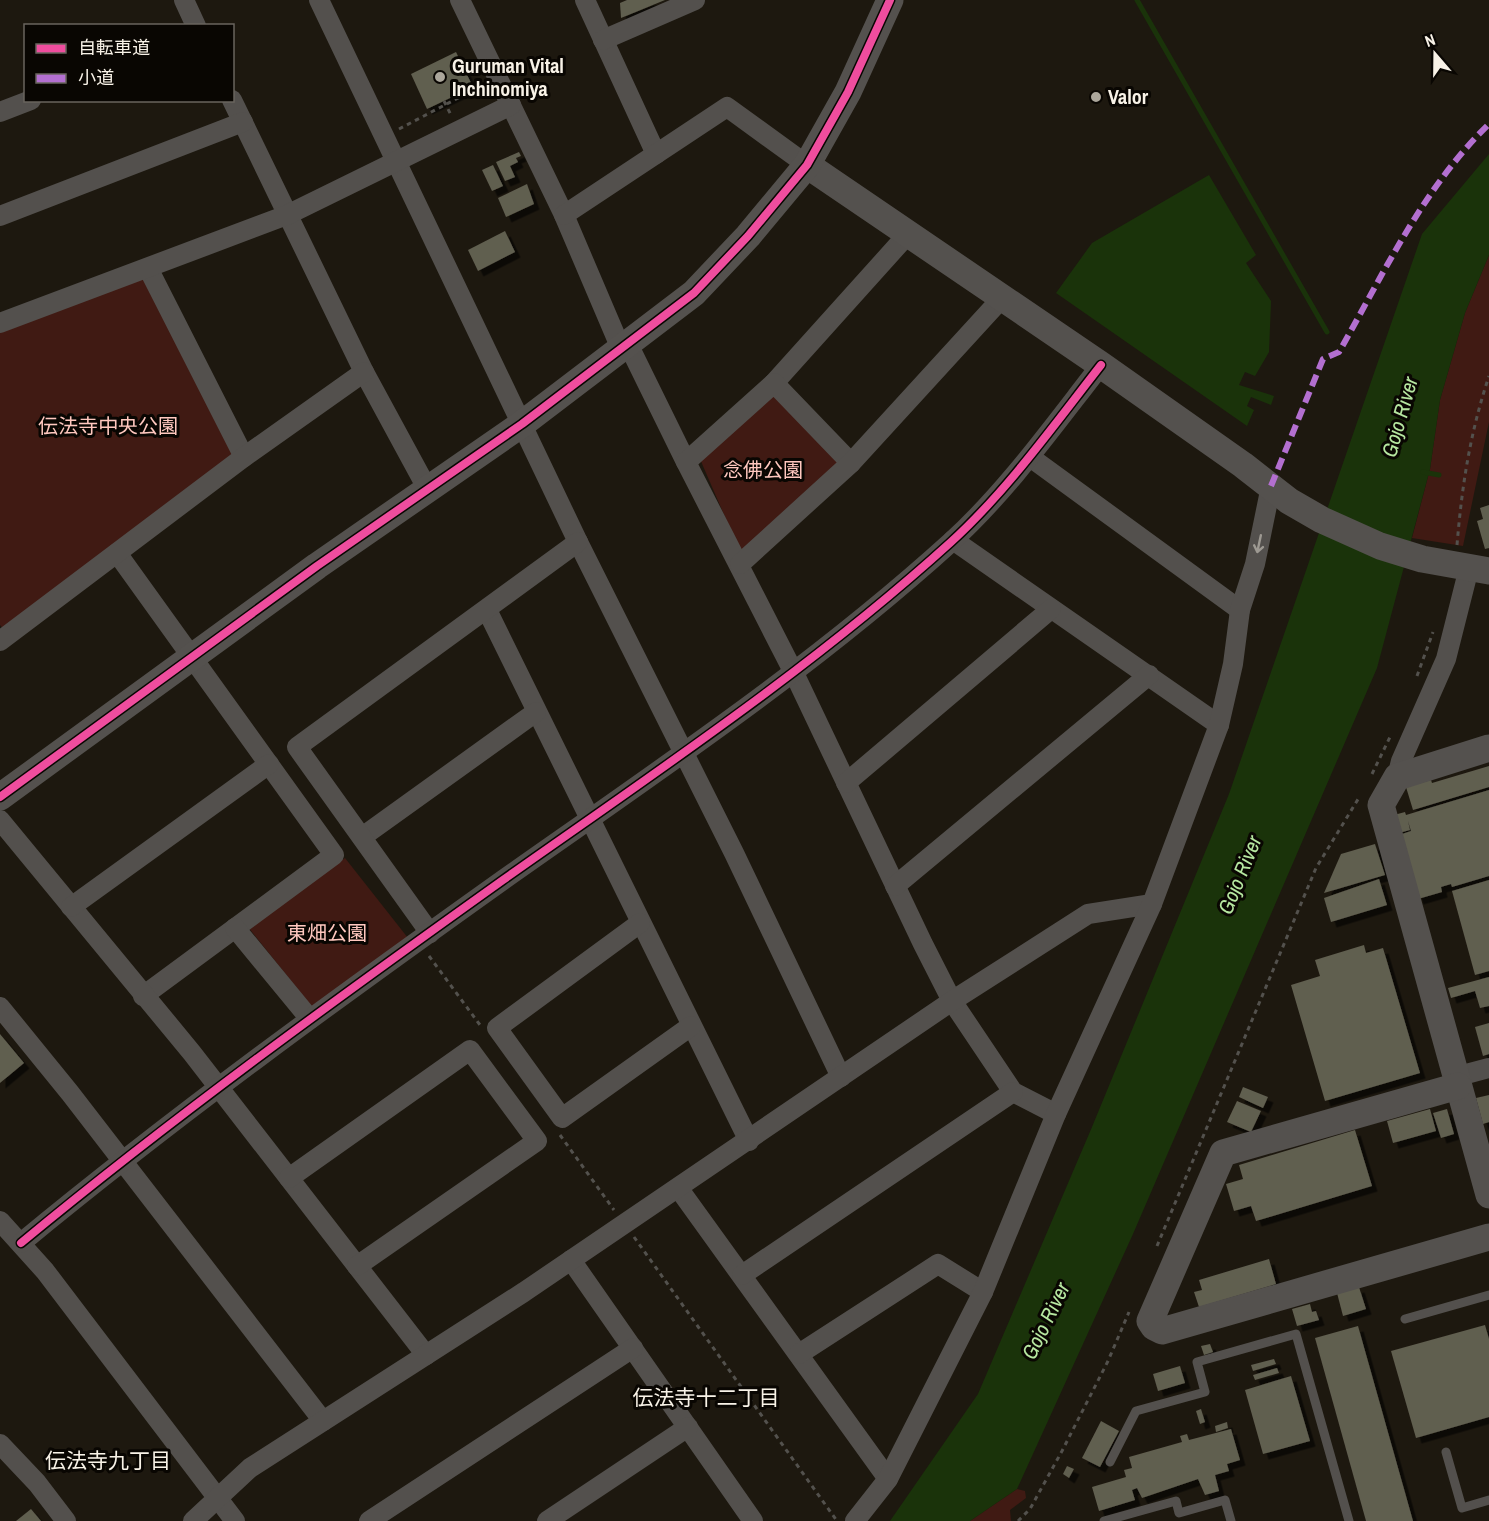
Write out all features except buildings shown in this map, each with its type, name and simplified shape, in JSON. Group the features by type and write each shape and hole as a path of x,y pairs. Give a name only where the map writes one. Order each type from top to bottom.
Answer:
{"street":[{"path":"184,0 195,24"},
{"path":"319,0 578,542 734,853 841,1077"},
{"path":"460,0 564,215 625,348 740,564 952,1001 1013,1092 1056,1114"},
{"path":"585,0 656,154"},
{"path":"603,40 695,0"},
{"path":"0,797 192,657 522,424 625,348 694,293 748,236 807,165 848,92 890,0"},
{"path":"0,112 26,102"},
{"path":"233,102 364,372 428,490"},
{"path":"0,323 287,215 511,105"},
{"path":"564,215 728,107 807,165 1101,365 1280,494 1322,520 1380,546 1464,567 1446,659 1401,761 1397,777 1381,805 1383,819 1489,1195"},
{"path":"0,216 243,122"},
{"path":"686,462 774,383 909,234"},
{"path":"148,268 244,457"},
{"path":"740,564 851,464 1002,298"},
{"path":"21,1243 218,1085 684,754 794,673 953,540 1030,456 1101,365"},
{"path":"3,634 364,372"},
{"path":"774,383 851,464"},
{"path":"1030,456 1240,610"},
{"path":"855,1521 888,1479 983,1292 1056,1114 1152,904 1219,725 1233,664 1240,610 1280,494"},
{"path":"953,540 1219,725"},
{"path":"430,933 297,747 578,542"},
{"path":"117,553 334,855 143,996"},
{"path":"487,609 588,820 749,1141"},
{"path":"846,783 1051,609"},
{"path":"895,886 1149,675"},
{"path":"362,837 536,712"},
{"path":"1397,777 1489,748"},
{"path":"71,907 269,764"},
{"path":"0,820 218,1085 426,1355"},
{"path":"193,1521 250,1468 679,1189 952,1001 1088,914 1152,904"},
{"path":"640,923 497,1028 562,1118 691,1026"},
{"path":"235,928 310,1019"},
{"path":"0,1007 122,1160 323,1421"},
{"path":"289,1178 470,1050 537,1141 357,1266"},
{"path":"1489,1068 1457,1081 1223,1153 1150,1321 1154,1327 1162,1331 1489,1236"},
{"path":"742,1275 1013,1092"},
{"path":"679,1189 888,1479"},
{"path":"0,1221 45,1271 235,1521"},
{"path":"571,1260 688,1427 743,1517"},
{"path":"799,1354 939,1264 983,1292"},
{"path":"369,1521 633,1348"},
{"path":"547,1521 688,1427"},
{"path":"0,1444 37,1483 66,1521"}],"lane":[{"path":"1405,1319 1489,1295"},
{"path":"1110,1462 1136,1411 1206,1392 1197,1362 1296,1334 1349,1521"},
{"path":"1446,1452 1462,1508 1489,1500"},
{"path":"1104,1521 1176,1501 1179,1513 1225,1500 1231,1521"}],"path":[{"path":"395,131 481,86"},
{"path":"1464,567 1463,477 1473,423 1489,376"},
{"path":"1417,677 1434,629"},
{"path":"1370,779 1395,728"},
{"path":"1154,1253 1316,868 1365,789"},
{"path":"1018,1521 1030,1509 1062,1451 1108,1361 1131,1307"}],"green space":[{"path":"1489,255 1489,422 1463,546 1412,538 1430,469 1440,400 1465,313"},
{"name":"伝法寺中央公園","path":"148,268 244,457 8,635 0,625 0,323"},
{"name":"念佛公園","path":"776,392 844,464 741,554 700,459"},
{"name":"東畑公園","path":"345,858 408,938 312,1007 248,927"},
{"path":"1017,1489 1025,1491 1026,1498 1010,1510 1011,1521 970,1521"}],"water":[{"name":"Gojo River","path":"1489,154 1489,255 1465,313 1440,400 1430,469 1377,668 1133,1234 1017,1489 970,1521 890,1521 978,1394 1092,1127 1229,794 1422,234"},
{"path":"1209,175 1256,255 1246,263 1271,301 1269,352 1255,376 1245,372 1239,385 1274,396 1271,405 1251,397 1247,406 1254,410 1247,426 1056,293 1092,243"}],"waterway":[{"path":"1137,0 1327,332"},
{"path":"1423,472 1439,475"}],"marked path":[{"path":"1271,486 1323,359 1339,352 1424,203 1465,149 1489,124"}],"cycle path":[{"path":"0,797 317,566 522,424 694,293 748,236 807,165 848,92 890,0"},
{"path":"21,1243 79,1195 259,1057 732,718 844,633 972,522 1029,457 1101,365"}],"place":[{"name":"Guruman Vital Inchinomiya","path":"440,77"},
{"name":"Valor","path":"1096,97"}],"district":[{"name":"伝法寺十二丁目","path":"706,1398"},
{"name":"伝法寺九丁目","path":"108,1461"}]}
